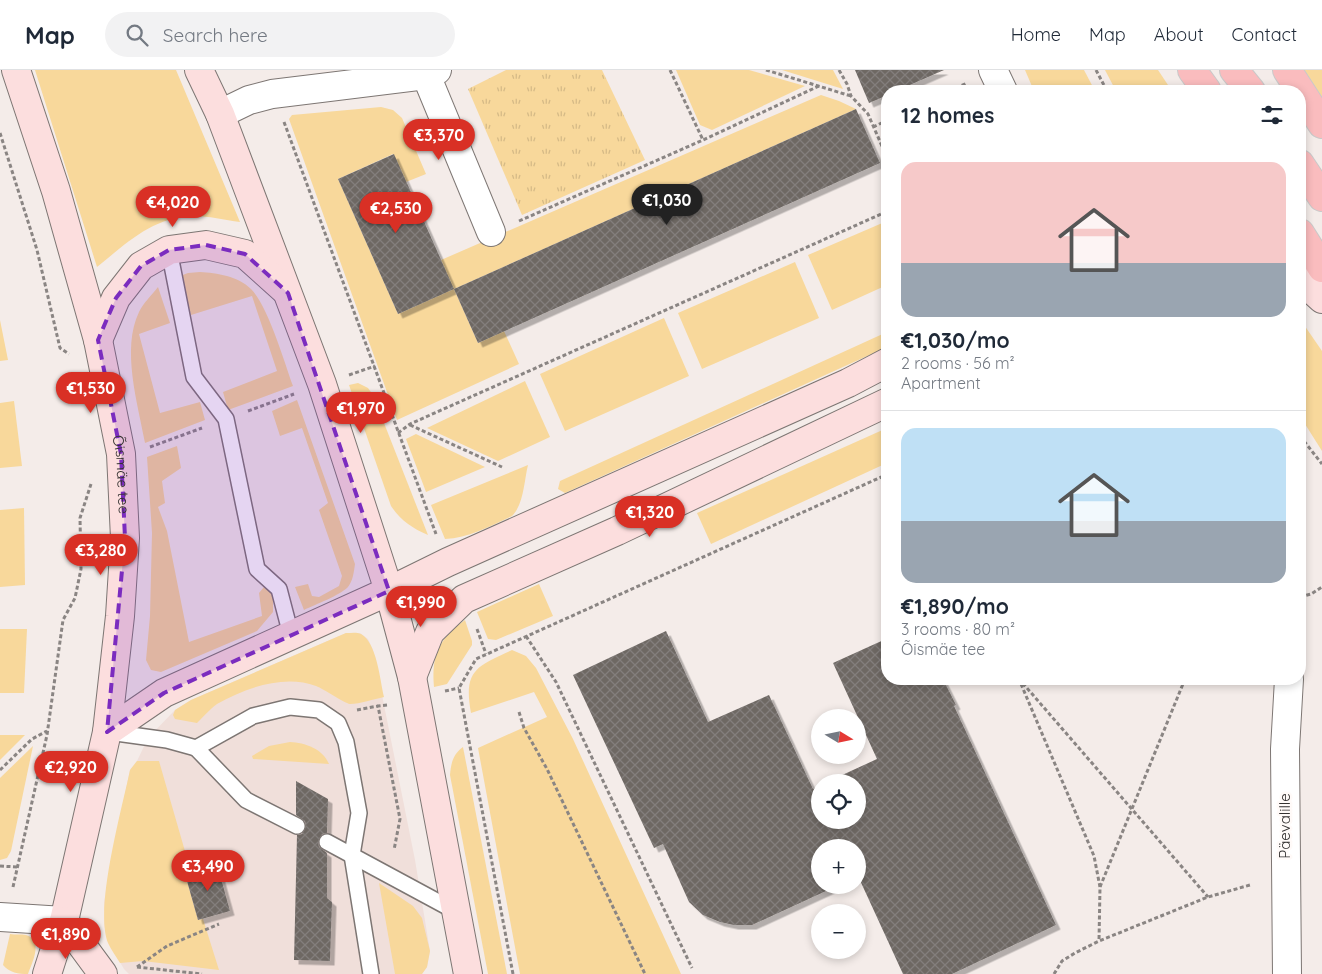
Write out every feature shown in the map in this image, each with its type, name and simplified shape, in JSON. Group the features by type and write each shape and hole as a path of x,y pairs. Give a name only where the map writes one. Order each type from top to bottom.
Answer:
{"main road":[{"name":"Õismäe tee","path":"16,70 56,191 98,340 121,454 125,538 120,616 107,732 64,921 47,974"},
{"path":"199,70 220,114 322,384 389,590 412,677 468,974"},
{"path":"1192,70 1202,85"},
{"path":"1234,70 1247,85"},
{"path":"1241,70 1249,85"},
{"path":"1287,70 1297,85"},
{"path":"1306,99 1322,124"},
{"path":"1306,173 1322,197"},
{"path":"1306,243 1322,268"},
{"path":"98,340 116,298 141,266 169,250 206,245 245,254 288,293"},
{"path":"1306,284 1322,299"},
{"path":"107,732 164,693 448,562 848,383 881,366"},
{"path":"412,677 430,632 464,599 617,531 881,405"},
{"path":"64,921 103,974"},
{"path":"447,974 462,942"}],"street":[{"path":"220,114 249,100 272,94 432,72 491,232"},
{"path":"982,76 995,85"},
{"name":"Päevalille","path":"1287,974 1285,749 1289,685"},
{"path":"3,916 64,921"}],"lane":[{"path":"169,250 194,377 226,419 258,569 279,589 292,635"},
{"path":"196,748 252,716 290,707 319,710 338,723 346,742 359,813 352,855 370,974"},
{"path":"107,732 167,740 196,748 246,800 296,826"},
{"path":"327,842 455,911"}],"path":[{"path":"670,70 703,140"},
{"path":"766,70 851,96"},
{"path":"839,70 851,96 868,114 881,145"},
{"path":"1096,70 1104,85"},
{"path":"963,85 982,76"},
{"path":"491,232 703,140 819,86"},
{"path":"272,94 375,366 437,538 448,562"},
{"path":"873,127 881,123"},
{"path":"0,132 37,250 60,348 73,356"},
{"path":"398,433 410,424 881,214"},
{"path":"410,424 502,467"},
{"path":"1306,444 1322,464"},
{"path":"513,974 459,688 476,659 881,477"},
{"path":"3,916 17,867 48,730 63,620 75,598 81,570 80,518 93,478"},
{"path":"1306,596 1322,587"},
{"path":"464,599 486,654"},
{"path":"526,636 556,682 692,968"},
{"path":"1023,685 1094,856 1100,887 1099,941"},
{"path":"1025,685 1208,897"},
{"path":"1100,887 1183,685"},
{"path":"518,712 524,728 547,769 645,974"},
{"path":"0,770 32,739 48,730"},
{"path":"0,866 17,867"},
{"path":"1054,974 1062,962 1099,941 1208,897 1250,885"},
{"path":"137,967 167,946 219,924"},
{"path":"131,968 137,967 202,974"}],"highlighted area":[{"path":"206,245 245,254 288,293 389,591 164,693 107,732 125,538 121,454 98,340 116,298 141,266 169,250"}],"shaded area":[{"path":"346,633 360,633 368,639 373,650 415,860 430,951 427,967 422,974 129,974 108,942 104,924 104,903 130,770 137,761 148,738 175,710 191,700"}],"green space":[{"path":"35,70 176,70 240,222 194,216 179,217 165,221 141,233 97,267"},
{"path":"506,70 602,70 645,160 522,215 468,89"},
{"path":"676,70 749,70 805,86 712,130 700,125"},
{"path":"782,70 833,70 843,89"},
{"path":"1025,70 1084,70 1092,85 1031,85"},
{"path":"1105,70 1158,70 1168,85 1113,85"},
{"path":"1303,70 1322,70 1322,97"},
{"path":"821,95 856,109 454,289 478,343 504,331 519,364 397,420 289,119 292,115 381,107 393,110 402,118 426,174 406,182 393,154 338,179 398,314 453,289 441,260"},
{"path":"881,224 881,288 832,310 808,255"},
{"path":"795,262 819,318 702,369 678,313"},
{"path":"200,272 220,274 234,278 251,289 269,321 293,386 228,410 223,392 277,371 252,296 191,315 180,276"},
{"path":"158,287 170,323 139,334 160,413 200,402 205,420 145,443 135,394 131,343 139,312"},
{"path":"664,318 689,376 565,431 540,374"},
{"path":"0,320 8,360 0,361"},
{"path":"1306,328 1322,351 1322,451 1306,426"},
{"path":"881,335 881,350 565,493 558,489 560,481"},
{"path":"525,381 550,437 498,461 427,428"},
{"path":"358,383 368,388 373,395 428,535 407,524 391,506 349,385"},
{"path":"297,400 355,564 348,587 333,597 304,610 295,587 308,584 312,596 319,597 339,586 342,576 319,510 328,503 302,428 280,436 272,411"},
{"path":"14,401 22,466 0,468 0,403"},
{"path":"881,431 881,466 711,544 697,513"},
{"path":"416,434 485,467 426,492 406,439"},
{"path":"177,446 181,468 162,481 165,503 158,507 167,531 189,642 262,616 259,593 264,587 273,592 273,612 257,631 161,672 151,670 146,660 150,616 152,533 147,457"},
{"path":"528,465 521,499 512,516 471,534 445,539 431,505"},
{"path":"24,508 25,585 0,587 0,510"},
{"path":"539,584 553,616 496,640 488,639 477,612"},
{"path":"465,620 472,645 447,684 434,687 434,666 439,649 449,634"},
{"path":"0,629 27,629 24,693 0,693"},
{"path":"346,633 361,634 371,645 377,662 384,697 350,704 316,686 304,683 278,682 252,688 228,698 214,706 197,723 175,719 173,715 175,710 191,700"},
{"path":"512,650 526,656 536,668 573,739 681,974 520,974 478,748 547,717 534,692 471,713 469,699 469,687 475,671"},
{"path":"0,735 25,735 0,760"},
{"path":"290,742 313,747 322,754 329,764 253,759 252,756 269,746"},
{"path":"33,746 11,851 7,858 0,860 0,778"},
{"path":"463,747 507,974 488,974 450,775 453,759"},
{"path":"137,761 159,761 191,872 185,874 198,920 203,919 219,970 143,961 120,963 108,943 104,907 107,883 130,770"},
{"path":"379,883 413,906 422,918 430,951 427,967 422,974 395,974"},
{"path":"10,934 26,935 34,942 36,947 34,958 28,974 8,970 3,965"}],"building":[{"path":"855,70 944,70 910,85 881,85 881,98 869,103"},
{"path":"856,109 880,163 478,343 454,289"},
{"path":"394,154 454,289 398,314 338,179"},
{"path":"666,631 708,722 769,695 811,785 811,829 866,829 866,774 844,774 877,759 866,735 866,709 854,709 833,663 881,641 881,685 946,685 1056,925 952,974 903,974 866,893 866,839 811,839 811,894 819,894 752,925 734,925 703,915 689,902 663,844 654,848 573,675"},
{"path":"296,781 328,799 327,833 322,834 318,842 319,847 327,853 327,898 332,902 330,961 294,960 297,835 302,834 306,826 305,821 296,815"},
{"path":"217,864 230,911 198,920 185,874"}]}
